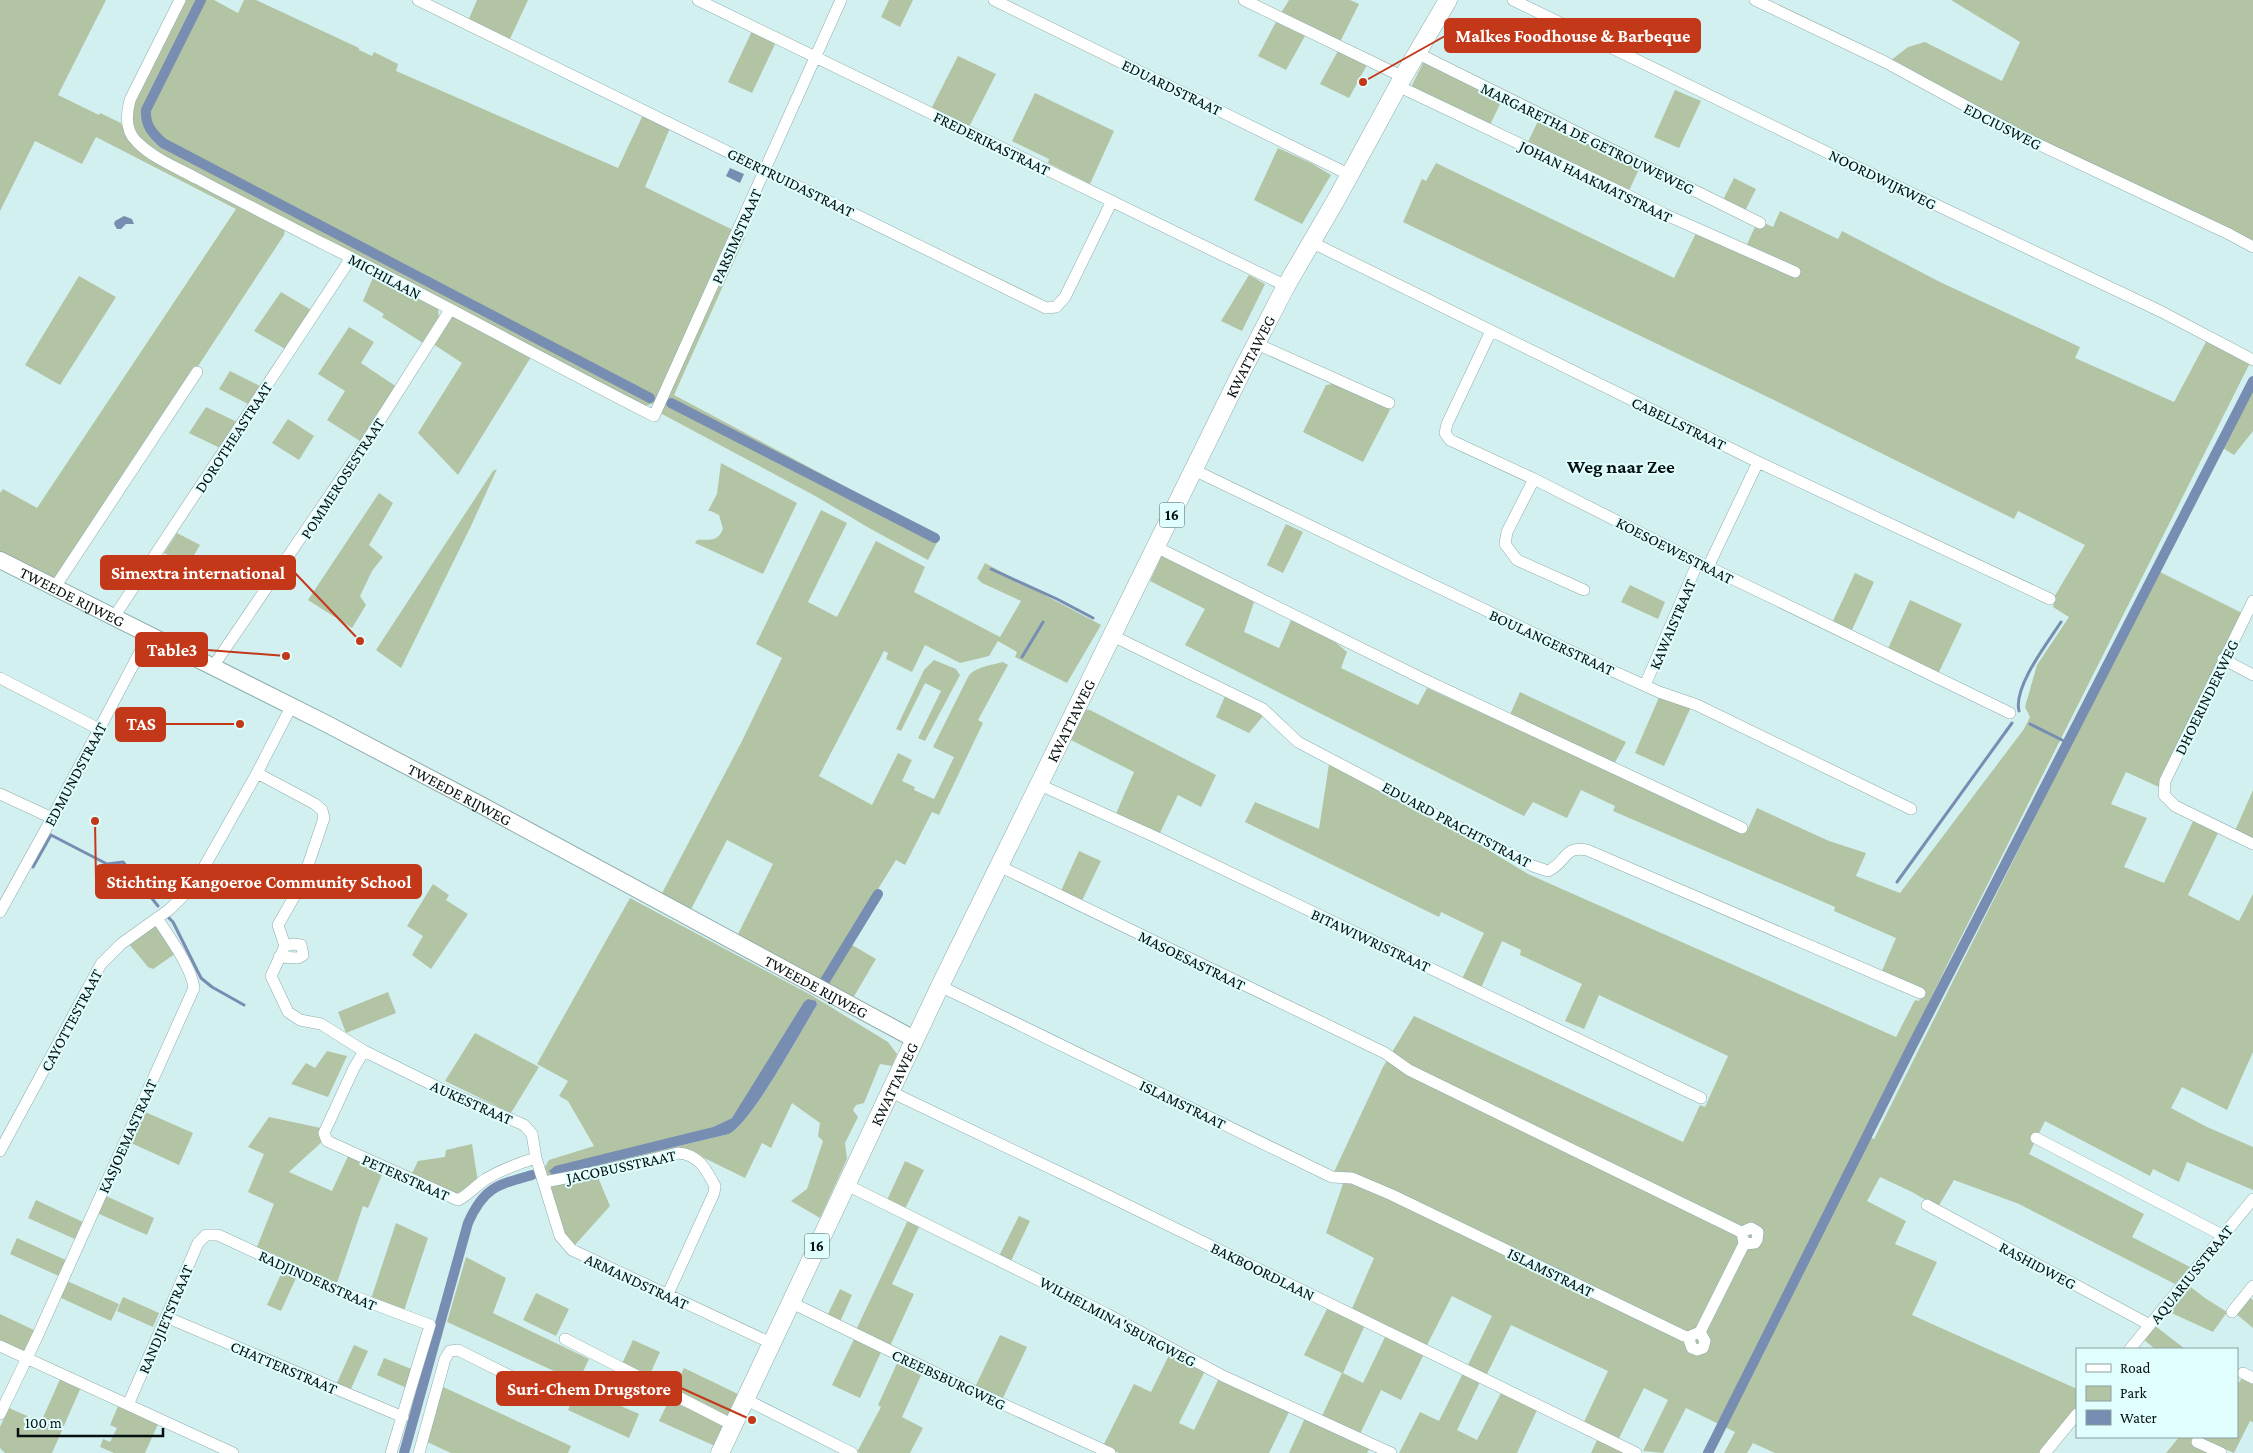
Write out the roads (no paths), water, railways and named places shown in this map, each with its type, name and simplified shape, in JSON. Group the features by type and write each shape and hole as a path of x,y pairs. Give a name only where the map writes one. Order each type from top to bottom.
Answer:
{"main road":[{"name":"KWATTAWEG","path":"720,1453 914,1039 1286,286 1350,174 1400,81 1448,0"}],"street":[{"name":"MICHILAAN","path":"180,0 130,100 127,123 130,133 136,142 152,155 654,416"},
{"name":"GEERTRUIDASTRAAT","path":"418,0 435,4 765,170 1046,308 1051,308 1061,303 1065,297 1112,201"},
{"name":"FREDERIKASTRAAT","path":"698,0 1286,286"},
{"name":"PARSIMSTRAAT","path":"654,416 841,0"},
{"name":"EDUARDSTRAAT","path":"994,0 1350,174"},
{"name":"JOHAN HAAKMATSTRAAT","path":"1244,0 1664,214 1795,272"},
{"name":"NOORDWIJKWEG","path":"1513,0 1896,186 2162,312 2251,359"},
{"name":"EDCIUSWEG","path":"1755,0 1885,62 2023,137 2253,247"},
{"name":"MARGARETHA DE GETROUWEWEG","path":"1417,53 1760,223"},
{"name":"CABELLSTRAAT","path":"1311,242 1758,462 2050,599"},
{"name":"DOROTHEASTRAAT","path":"114,617 351,258"},
{"name":"POMMEROSESTRAAT","path":"212,668 362,448 450,310"},
{"name":"KOESOEWESTRAAT","path":"1491,331 1447,424 1445,433 1450,440 1534,479 1703,565 2010,713"},
{"path":"1257,344 1389,403"},
{"path":"54,587 197,372"},
{"name":"KAWAISTRAAT","path":"1645,685 1703,565 1758,462"},
{"name":"BOULANGERSTRAAT","path":"1194,470 1606,668 1659,692 1697,705 1912,809"},
{"path":"1534,479 1507,532 1505,544 1518,560 1584,590"},
{"path":"1156,547 1424,680 1742,828"},
{"name":"TWEEDE RIJWEG","path":"0,560 291,707 604,870 914,1039"},
{"name":"DHOERINDERWEG","path":"2253,601 2223,659 2166,781 2164,795 2175,806 2253,844"},
{"name":"EDMUNDSTRAAT","path":"0,912 52,818 148,635"},
{"name":"EDUARD PRACHTSTRAAT","path":"1113,636 1263,709 1298,742 1533,866 1548,871 1558,866 1569,851 1576,848 1587,850 1920,993"},
{"path":"2223,659 2253,675"},
{"path":"0,678 99,729"},
{"name":"CAYOTTESTRAAT","path":"0,1151 101,964 121,944 170,909 194,885 257,773 291,707"},
{"path":"257,773 315,804 322,810 324,818 302,882 278,925 280,936 285,946 301,945 303,955 298,958 279,957"},
{"name":"BITAWIWRISTRAAT","path":"1040,785 1160,839 1701,1098"},
{"path":"0,794 52,818"},
{"name":"MASOESASTRAAT","path":"999,866 1385,1053"},
{"name":"KASJOEMASTRAAT","path":"27,1358 194,988 194,982 177,949 157,918"},
{"name":"AUKESTRAAT","path":"285,946 273,968 271,979 288,1012 300,1020 321,1024 364,1051 439,1088 524,1125 532,1134 536,1158 544,1182"},
{"name":"ISLAMSTRAAT","path":"940,986 1332,1177 1352,1178 1392,1195 1688,1337 1700,1332 1744,1244 1742,1232 1409,1070 1385,1053"},
{"name":"PETERSTRAAT","path":"364,1051 354,1068 324,1133 327,1141 458,1200 466,1197 485,1180 536,1158"},
{"name":"BAKBOORDLAAN","path":"890,1091 1636,1453"},
{"path":"2036,1138 2222,1235"},
{"name":"JACOBUSSTRAAT","path":"544,1182 678,1153 688,1154 696,1158 715,1186 714,1194 667,1296"},
{"name":"ARMANDSTRAAT","path":"544,1182 560,1236 572,1250 771,1343"},
{"name":"WILHELMINA'SBURGWEG","path":"847,1185 1107,1314 1223,1376 1390,1453"},
{"name":"AQUARIUSSTRAAT","path":"2131,1348 2253,1199"},
{"name":"RASHIDWEG","path":"1927,1205 2150,1325"},
{"name":"RANDJIETSTRAAT","path":"128,1405 198,1243 206,1235"},
{"name":"RADJINDERSTRAAT","path":"206,1235 218,1235 334,1289 430,1325 403,1417"},
{"path":"2232,1312 2253,1286"},
{"name":"CREEBSBURGWEG","path":"790,1302 948,1379 1110,1453"},
{"name":"CHATTERSTRAAT","path":"166,1317 403,1417"},
{"path":"565,1339 733,1425"},
{"path":"0,1346 232,1453"},
{"path":"419,1453 445,1359 450,1351 458,1350 544,1393"},
{"path":"0,1414 27,1358"},
{"path":"745,1399 852,1453"},
{"path":"2045,1453 2076,1415"},
{"path":"391,1453 403,1417"},
{"path":"2198,1442 2221,1453"}],"water":[{"path":"730,168 744,174 740,183 726,176"},
{"path":"124,216 132,219 134,224 126,224 121,229 117,229 114,224 115,221"},
{"path":"808,999 816,1001 817,1005 763,1095 739,1126 729,1134 553,1176 549,1171 555,1166 713,1127 732,1118 804,1002"}],"waterway":[{"path":"201,0 146,110 150,128 163,143 650,398"},
{"path":"1708,1453 1910,1050 2253,381"},
{"path":"671,403 935,538"},
{"path":"991,569 1057,599 1093,618"},
{"path":"1022,657 1043,622"},
{"path":"2019,711 2021,690 2026,678 2061,622"},
{"path":"1897,882 2012,723"},
{"path":"2030,724 2068,743"},
{"path":"33,867 51,835 107,864 123,862 158,906"},
{"path":"823,984 878,894"},
{"path":"168,917 173,922 201,978 212,987 244,1005"},
{"path":"404,1453 468,1223 480,1202 493,1189 532,1175"}],"place":[{"name":"Malkes Foodhouse & Barbeque","path":"1363,82"},
{"name":"Simextra international","path":"360,641"},
{"name":"Table3","path":"286,656"},
{"name":"TAS","path":"240,724"},
{"name":"Stichting Kangoeroe Community School","path":"95,821"},
{"name":"Suri-Chem Drugstore","path":"752,1420"}],"district":[{"name":"Weg naar Zee","path":"1621,466"}]}
